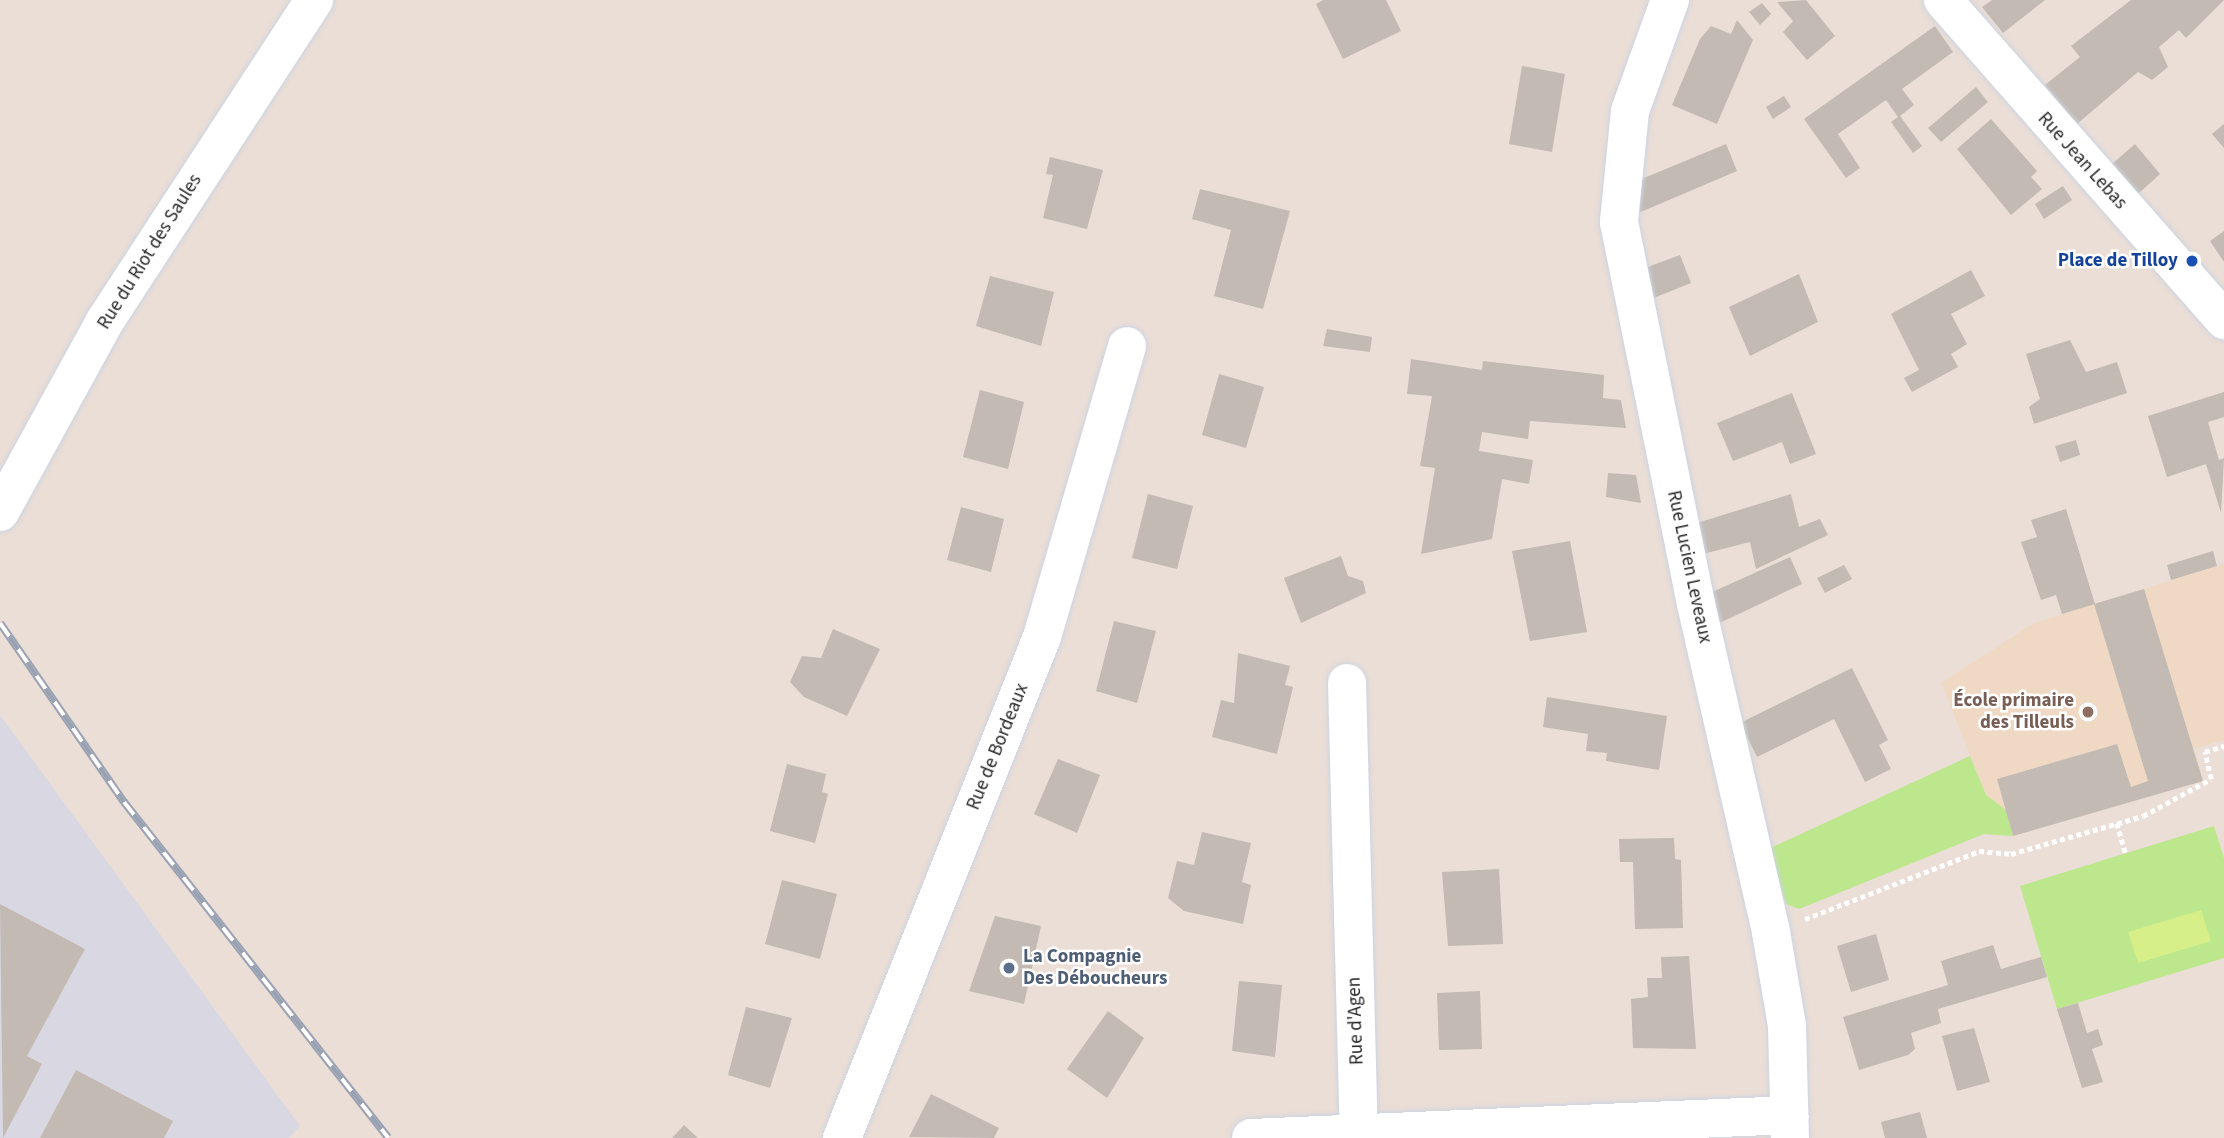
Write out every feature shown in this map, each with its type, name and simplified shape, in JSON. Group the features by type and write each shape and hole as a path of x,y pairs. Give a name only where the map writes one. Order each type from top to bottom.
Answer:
{"street":[{"name":"Rue du Riot des Saules","path":"0,512 112,309 314,0"},
{"name":"Rue Lucien Leveaux","path":"1670,0 1630,111 1619,222 1696,604 1771,932 1787,1026 1790,1126"},
{"name":"Rue Jean Lebas","path":"1943,0 2224,320"},
{"name":"Rue de Bordeaux","path":"842,1138 1042,637 1127,346"},
{"name":"Rue d'Agen","path":"1347,683 1359,1133"},
{"path":"1251,1138 1359,1133 1790,1126"}],"path":[{"path":"1771,932 1979,850 2011,854 2117,823 2193,793 2211,779 2205,752 2224,746"},
{"path":"2117,823 2126,853"}],"shaded area":[{"name":"École primaire des Tilleuls","path":"2224,564 2224,740 2194,749 2203,781 2013,836 1986,795 1941,683 2034,623"},
{"path":"0,715 300,1126 289,1138 0,1138"}],"green space":[{"path":"1970,756 1986,795 2006,810 2013,836 1984,834 1799,909 1786,904 1768,849"},
{"path":"2214,826 2224,858 2224,958 2057,1009 2020,886"},
{"path":"2201,910 2211,941 2138,963 2128,932"}],"building":[{"path":"1323,0 1386,0 1401,31 1343,59 1316,4"},
{"path":"1806,0 1835,36 1807,60 1783,32 1793,21 1777,2"},
{"path":"1992,0 2045,0 2003,33 1982,7"},
{"path":"2131,0 2224,0 2186,38 2179,30 2159,47 2168,67 2152,80 2138,72 2077,124 2045,85 2080,57 2071,46"},
{"path":"1762,3 1771,14 1760,25 1749,12"},
{"path":"1737,20 1753,40 1717,124 1672,105 1700,39 1711,26 1731,34"},
{"path":"1935,26 1953,52 1902,89 1914,105 1900,116 1922,146 1913,153 1891,122 1898,117 1886,100 1838,134 1860,168 1846,178 1804,119"},
{"path":"1522,66 1565,74 1552,152 1509,144"},
{"path":"1976,87 1988,102 1941,142 1928,128"},
{"path":"1784,96 1791,107 1773,119 1766,107"},
{"path":"1991,119 2037,171 2031,177 2042,189 2011,215 1957,149"},
{"path":"2224,124 2224,148 2212,134"},
{"path":"1726,144 1737,171 1629,217 1632,183"},
{"path":"2135,144 2160,174 2138,194 2112,164"},
{"path":"1050,157 1103,170 1087,229 1043,218 1053,175 1046,174"},
{"path":"2063,186 2072,200 2044,219 2035,204"},
{"path":"1200,189 1290,211 1263,309 1214,296 1231,230 1192,219"},
{"path":"2224,231 2224,262 2210,241"},
{"path":"1680,255 1691,283 1651,299 1645,268"},
{"path":"1971,270 1985,296 1951,314 1967,344 1951,354 1958,367 1912,392 1904,378 1919,370 1891,314"},
{"path":"1799,274 1818,322 1750,356 1729,307"},
{"path":"990,276 1054,292 1041,346 976,326"},
{"path":"1327,329 1372,337 1370,352 1323,346"},
{"path":"2070,340 2086,372 2117,362 2127,393 2034,424 2029,407 2040,399 2026,354"},
{"path":"1411,359 1482,370 1483,361 1604,375 1603,398 1621,400 1626,428 1530,421 1528,439 1482,432 1479,451 1533,460 1529,484 1502,479 1492,539 1421,554 1435,468 1420,466 1432,396 1407,394"},
{"path":"1219,374 1264,387 1246,448 1202,435"},
{"path":"980,390 1024,402 1008,469 963,457"},
{"path":"2224,392 2224,417 2208,422 2219,460 2224,458 2221,513 2206,464 2167,477 2148,416"},
{"path":"1792,393 1816,454 1790,464 1782,442 1733,461 1717,423"},
{"path":"2076,440 2080,455 2060,462 2055,446"},
{"path":"1608,473 1636,475 1641,503 1606,497"},
{"path":"1148,494 1193,506 1177,569 1132,558"},
{"path":"1791,494 1799,527 1820,519 1828,535 1756,569 1750,542 1691,557 1684,527"},
{"path":"961,507 1004,519 991,572 947,560"},
{"path":"2066,509 2095,604 2062,614 2056,595 2041,600 2021,542 2037,537 2031,520"},
{"path":"1570,541 1587,632 1530,641 1512,551"},
{"path":"2213,551 2217,566 2171,580 2167,565"},
{"path":"1341,556 1348,576 1363,581 1366,593 1301,623 1284,578"},
{"path":"1790,557 1802,584 1709,628 1699,598"},
{"path":"1844,565 1852,579 1825,593 1817,578"},
{"path":"2144,589 2203,781 2013,836 1997,779 2117,744 2131,787 2148,781 2094,604"},
{"path":"1114,621 1156,631 1137,703 1096,691"},
{"path":"833,629 880,649 847,716 804,697 790,682 802,656 821,658"},
{"path":"1238,653 1290,666 1285,685 1293,687 1277,754 1212,737 1221,700 1234,703"},
{"path":"1852,668 1888,740 1879,745 1891,769 1865,782 1834,719 1757,757 1740,723"},
{"path":"1547,697 1667,716 1659,770 1606,761 1607,753 1586,751 1588,734 1543,727"},
{"path":"1058,759 1100,775 1077,833 1034,814"},
{"path":"787,764 826,774 822,792 828,794 815,843 770,831"},
{"path":"1202,832 1251,843 1242,882 1251,885 1243,924 1184,911 1168,898 1177,861 1194,865"},
{"path":"1674,838 1675,859 1681,860 1683,928 1635,929 1633,862 1620,862 1619,839"},
{"path":"1499,869 1503,944 1448,946 1442,872"},
{"path":"782,880 837,894 820,959 765,944"},
{"path":"0,904 85,949 27,1056 42,1064 3,1138"},
{"path":"995,916 1041,926 1024,1004 969,991"},
{"path":"1876,934 1889,980 1851,992 1837,946"},
{"path":"1993,945 2001,969 2041,957 2047,977 1938,1009 1941,1023 1911,1033 1915,1049 1908,1055 1859,1070 1843,1017 1948,985 1941,961"},
{"path":"1689,956 1696,1049 1633,1048 1631,999 1648,997 1647,978 1662,978 1661,957"},
{"path":"1239,981 1282,985 1275,1057 1232,1051"},
{"path":"1480,991 1482,1049 1439,1050 1437,993"},
{"path":"2078,1003 2087,1033 2098,1029 2103,1045 2092,1049 2103,1082 2082,1088 2057,1009"},
{"path":"746,1007 792,1018 770,1088 728,1075"},
{"path":"1108,1011 1144,1038 1107,1098 1067,1069"},
{"path":"1974,1028 1990,1082 1957,1091 1942,1036"},
{"path":"76,1070 173,1121 164,1138 40,1138"},
{"path":"931,1094 999,1128 994,1138 909,1137"},
{"path":"1920,1112 1927,1138 1885,1138 1881,1122"},
{"path":"684,1125 698,1138 672,1138"}],"railway":[{"path":"0,623 124,802 388,1138"}],"place":[{"name":"Place de Tilloy","path":"2192,261"},
{"name":"École primaire des Tilleuls","path":"2088,712"},
{"name":"La Compagnie Des Déboucheurs","path":"1009,968"}]}
